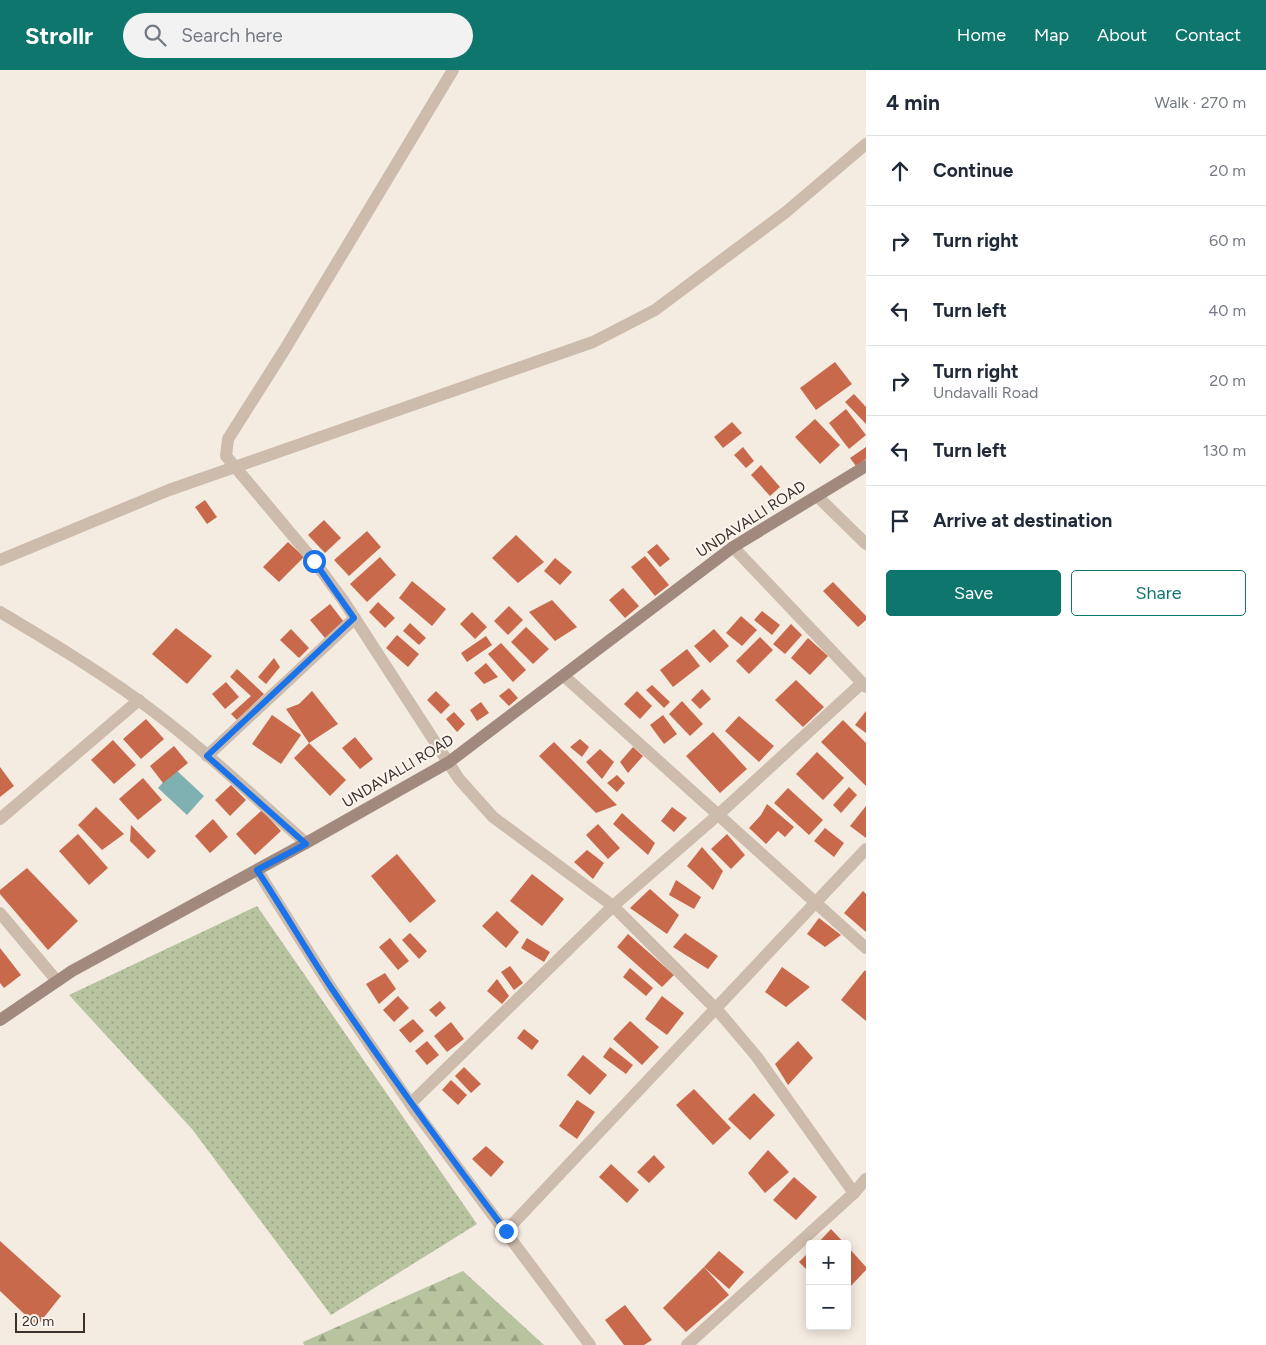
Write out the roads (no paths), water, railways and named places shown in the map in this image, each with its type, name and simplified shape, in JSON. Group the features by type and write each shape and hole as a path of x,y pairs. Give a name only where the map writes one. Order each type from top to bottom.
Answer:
{"main road":[{"name":"UNDAVALLI ROAD","path":"0,1020 72,970 306,844 449,762 733,547 866,466"}],"street":[{"path":"453,70 286,349 228,439 226,456 314,561 354,618 459,779 493,817 613,906 715,1008 757,1057 854,1193"},
{"path":"0,560 169,490 593,342 655,310 786,212 866,144"},
{"path":"817,496 866,544"},
{"path":"411,1103 613,906 864,685 733,547"},
{"path":"0,612 139,700 207,756 306,844"},
{"path":"207,756 354,618"},
{"path":"564,676 866,948"},
{"path":"0,819 139,700"},
{"path":"506,1231 866,849"},
{"path":"257,870 286,913 331,988 411,1103 590,1345"},
{"path":"0,913 57,981"},
{"path":"687,1345 854,1193 866,1179"}],"water":[{"path":"175,769 204,796 187,815 158,788"}]}
